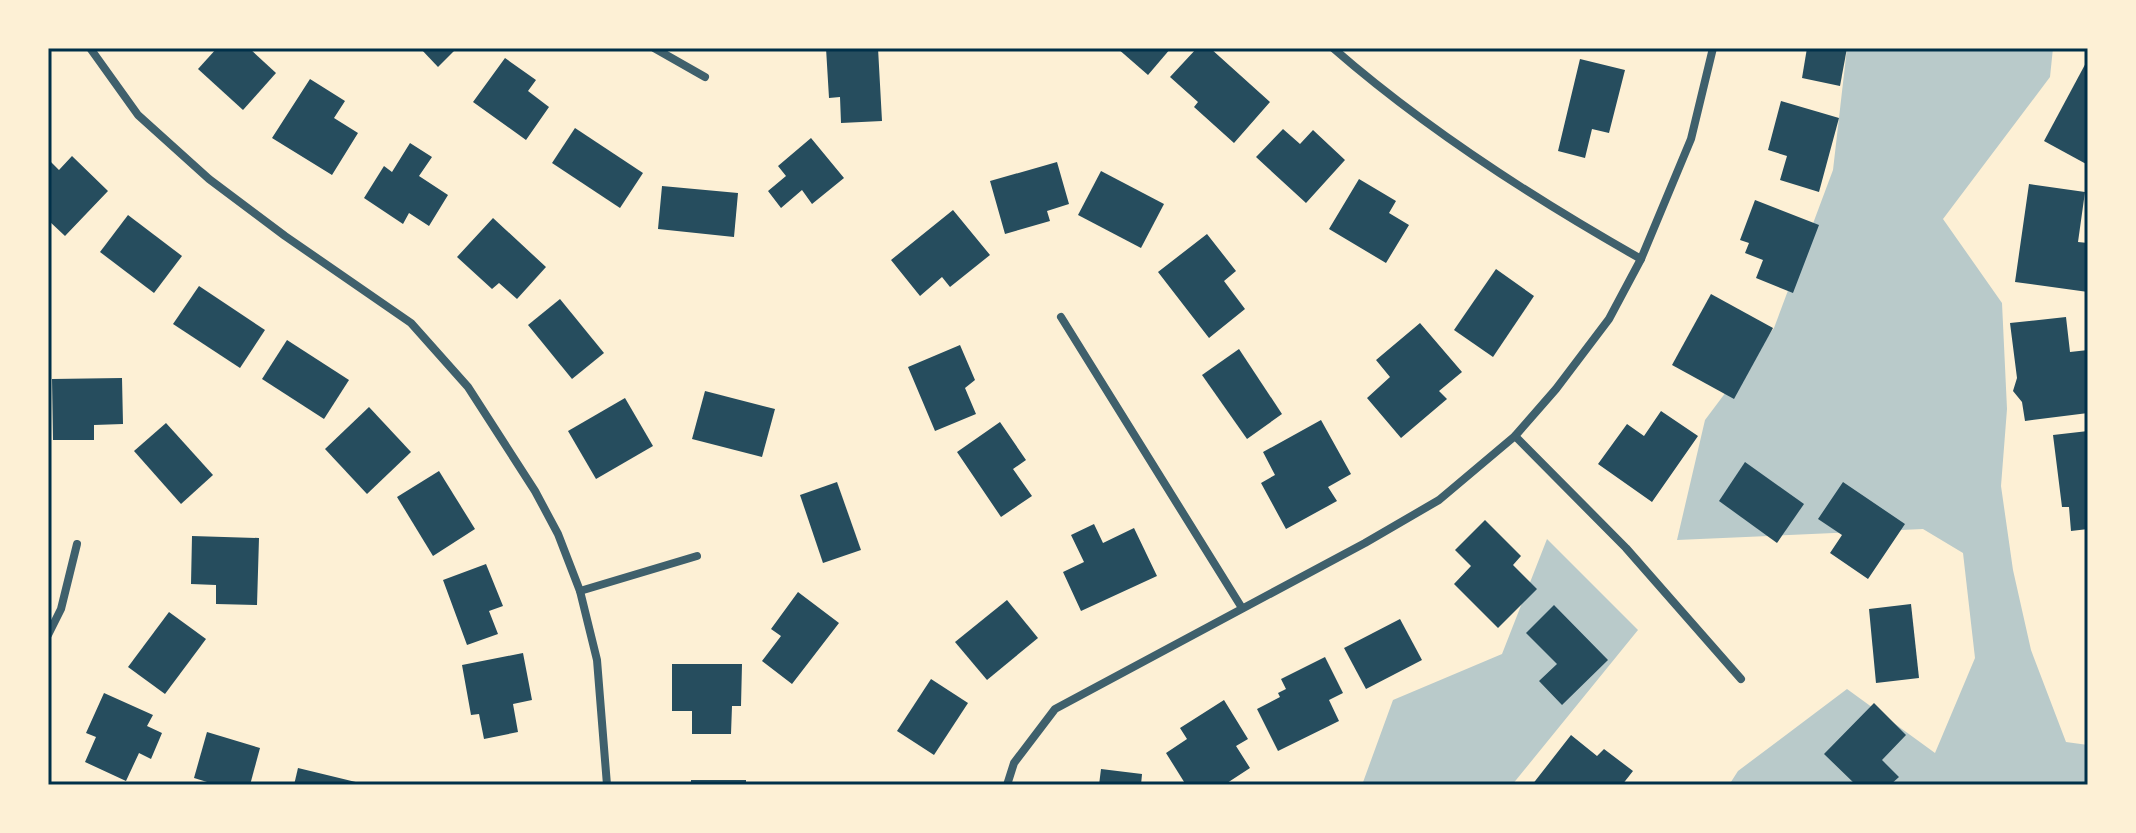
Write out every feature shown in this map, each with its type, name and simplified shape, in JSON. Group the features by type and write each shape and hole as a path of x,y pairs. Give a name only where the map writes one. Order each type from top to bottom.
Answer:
{"street":[{"path":"90,48 138,115 209,179 411,323 468,387 535,491 558,534 580,591 597,660 607,785"},
{"path":"654,48 705,77"},
{"path":"1333,48 1387,95 1511,181 1641,259"},
{"path":"1007,785 1014,763 1055,709 1439,500 1515,436 1556,389 1609,319 1641,259 1691,139 1713,48"},
{"path":"1061,317 1242,608"},
{"path":"1515,436 1626,548 1741,679"},
{"path":"48,635 61,609 77,544"},
{"path":"580,591 697,556"}],"shaded area":[{"path":"1847,48 2053,48 2050,77 1943,219 2002,303 2007,409 2001,486 2013,570 2031,650 2066,742 2088,745 2088,785 1729,785 1738,771 1847,689 1935,753 1975,658 1963,553 1923,529 1677,540 1705,420 1774,328 1833,170"},
{"path":"1547,539 1638,630 1512,785 1362,785 1393,700 1502,654"}],"building":[{"path":"217,48 249,48 276,73 243,110 198,69"},
{"path":"420,48 457,48 438,67"},
{"path":"826,48 878,48 882,121 841,123 840,97 829,98"},
{"path":"1117,48 1171,48 1148,75"},
{"path":"1197,48 1210,48 1270,102 1234,143 1194,107 1198,102 1170,77"},
{"path":"1807,48 1847,48 1840,86 1802,78"},
{"path":"505,58 536,80 528,91 549,107 526,140 473,102"},
{"path":"1580,59 1625,70 1609,133 1592,129 1585,158 1558,151"},
{"path":"2088,59 2088,165 2044,141"},
{"path":"310,79 345,101 334,118 358,133 332,175 272,138"},
{"path":"1781,101 1839,118 1819,192 1780,180 1787,156 1768,150"},
{"path":"575,128 643,173 620,208 552,163"},
{"path":"1283,129 1300,144 1313,130 1345,160 1306,203 1256,157"},
{"path":"811,138 844,178 812,204 802,190 781,208 768,191 786,176 778,166"},
{"path":"410,143 432,157 419,176 448,195 429,226 409,213 403,224 364,198 384,166 392,172"},
{"path":"72,156 108,191 65,236 48,220 48,159 59,170"},
{"path":"1057,162 1069,204 1047,211 1050,221 1005,234 990,181"},
{"path":"1101,171 1164,204 1141,248 1078,215"},
{"path":"1359,179 1396,201 1389,213 1409,225 1386,263 1329,229"},
{"path":"2029,184 2085,192 2078,242 2088,243 2088,292 2015,282"},
{"path":"662,186 738,193 734,237 658,229"},
{"path":"1755,200 1819,225 1793,293 1756,278 1763,260 1745,253 1749,243 1740,240"},
{"path":"953,210 990,255 950,287 942,277 920,296 891,260"},
{"path":"128,215 182,256 154,293 100,252"},
{"path":"493,218 546,267 517,299 499,283 492,289 457,257"},
{"path":"1207,234 1236,271 1224,281 1245,309 1209,338 1158,272"},
{"path":"1496,269 1534,296 1493,357 1454,330"},
{"path":"199,286 265,330 240,368 173,324"},
{"path":"1711,294 1773,328 1734,399 1672,365"},
{"path":"560,299 604,353 572,379 528,325"},
{"path":"2066,317 2070,352 2088,350 2088,413 2025,421 2022,402 2013,391 2017,378 2010,323"},
{"path":"1420,323 1462,372 1439,391 1447,399 1401,438 1367,398 1390,377 1376,360"},
{"path":"287,340 349,380 324,419 262,379"},
{"path":"960,345 975,380 965,388 976,414 935,431 908,367"},
{"path":"1239,349 1282,414 1247,439 1202,375"},
{"path":"122,378 123,424 94,425 94,440 53,440 52,379"},
{"path":"705,391 775,409 762,457 692,439"},
{"path":"625,398 653,446 596,479 568,431"},
{"path":"369,407 411,452 367,494 325,449"},
{"path":"1661,411 1698,436 1652,502 1598,464 1627,424 1644,436"},
{"path":"1321,420 1351,474 1328,487 1337,501 1286,529 1261,483 1275,475 1263,452"},
{"path":"1000,422 1026,460 1013,469 1032,496 1001,517 957,452"},
{"path":"166,423 213,475 181,504 134,451"},
{"path":"2088,431 2088,529 2071,531 2069,507 2062,507 2053,435"},
{"path":"1745,462 1804,504 1777,543 1719,501"},
{"path":"439,471 475,529 433,556 397,497"},
{"path":"837,482 861,550 823,563 800,495"},
{"path":"1843,482 1905,524 1868,579 1830,553 1842,535 1818,519"},
{"path":"1485,520 1521,556 1513,565 1537,589 1498,628 1454,584 1471,566 1455,550"},
{"path":"1094,524 1103,543 1134,528 1157,576 1081,611 1063,572 1084,562 1071,535"},
{"path":"192,536 259,538 257,605 216,604 216,585 191,584"},
{"path":"486,564 503,606 489,611 498,634 467,645 443,580"},
{"path":"798,592 839,623 792,684 762,661 781,636 771,629"},
{"path":"1007,600 1038,638 987,680 955,642"},
{"path":"1911,604 1919,678 1876,683 1869,609"},
{"path":"1554,605 1608,660 1562,705 1539,681 1557,664 1526,633"},
{"path":"169,612 206,639 165,694 128,667"},
{"path":"1400,619 1422,660 1366,689 1344,648"},
{"path":"523,653 532,700 513,704 518,732 484,739 479,714 471,715 462,665"},
{"path":"1325,657 1343,693 1329,700 1339,721 1278,751 1257,709 1280,697 1278,693 1286,689 1281,679"},
{"path":"672,664 742,664 741,706 732,706 731,734 692,734 692,711 672,711"},
{"path":"931,679 968,703 934,755 897,731"},
{"path":"104,693 153,715 147,726 162,733 151,759 139,753 126,781 85,762 96,737 86,733"},
{"path":"1224,700 1248,739 1236,746 1250,768 1224,785 1212,785 1210,782 1186,785 1166,753 1187,739 1180,728"},
{"path":"1874,703 1906,735 1882,760 1899,777 1890,785 1856,785 1824,754"},
{"path":"207,732 260,748 250,785 217,785 194,778"},
{"path":"1571,735 1597,756 1604,749 1633,771 1622,785 1532,785"},
{"path":"298,768 364,784 364,785 294,785"},
{"path":"1101,769 1142,774 1141,785 1099,785"},
{"path":"691,780 746,780 746,785 691,785"}]}
